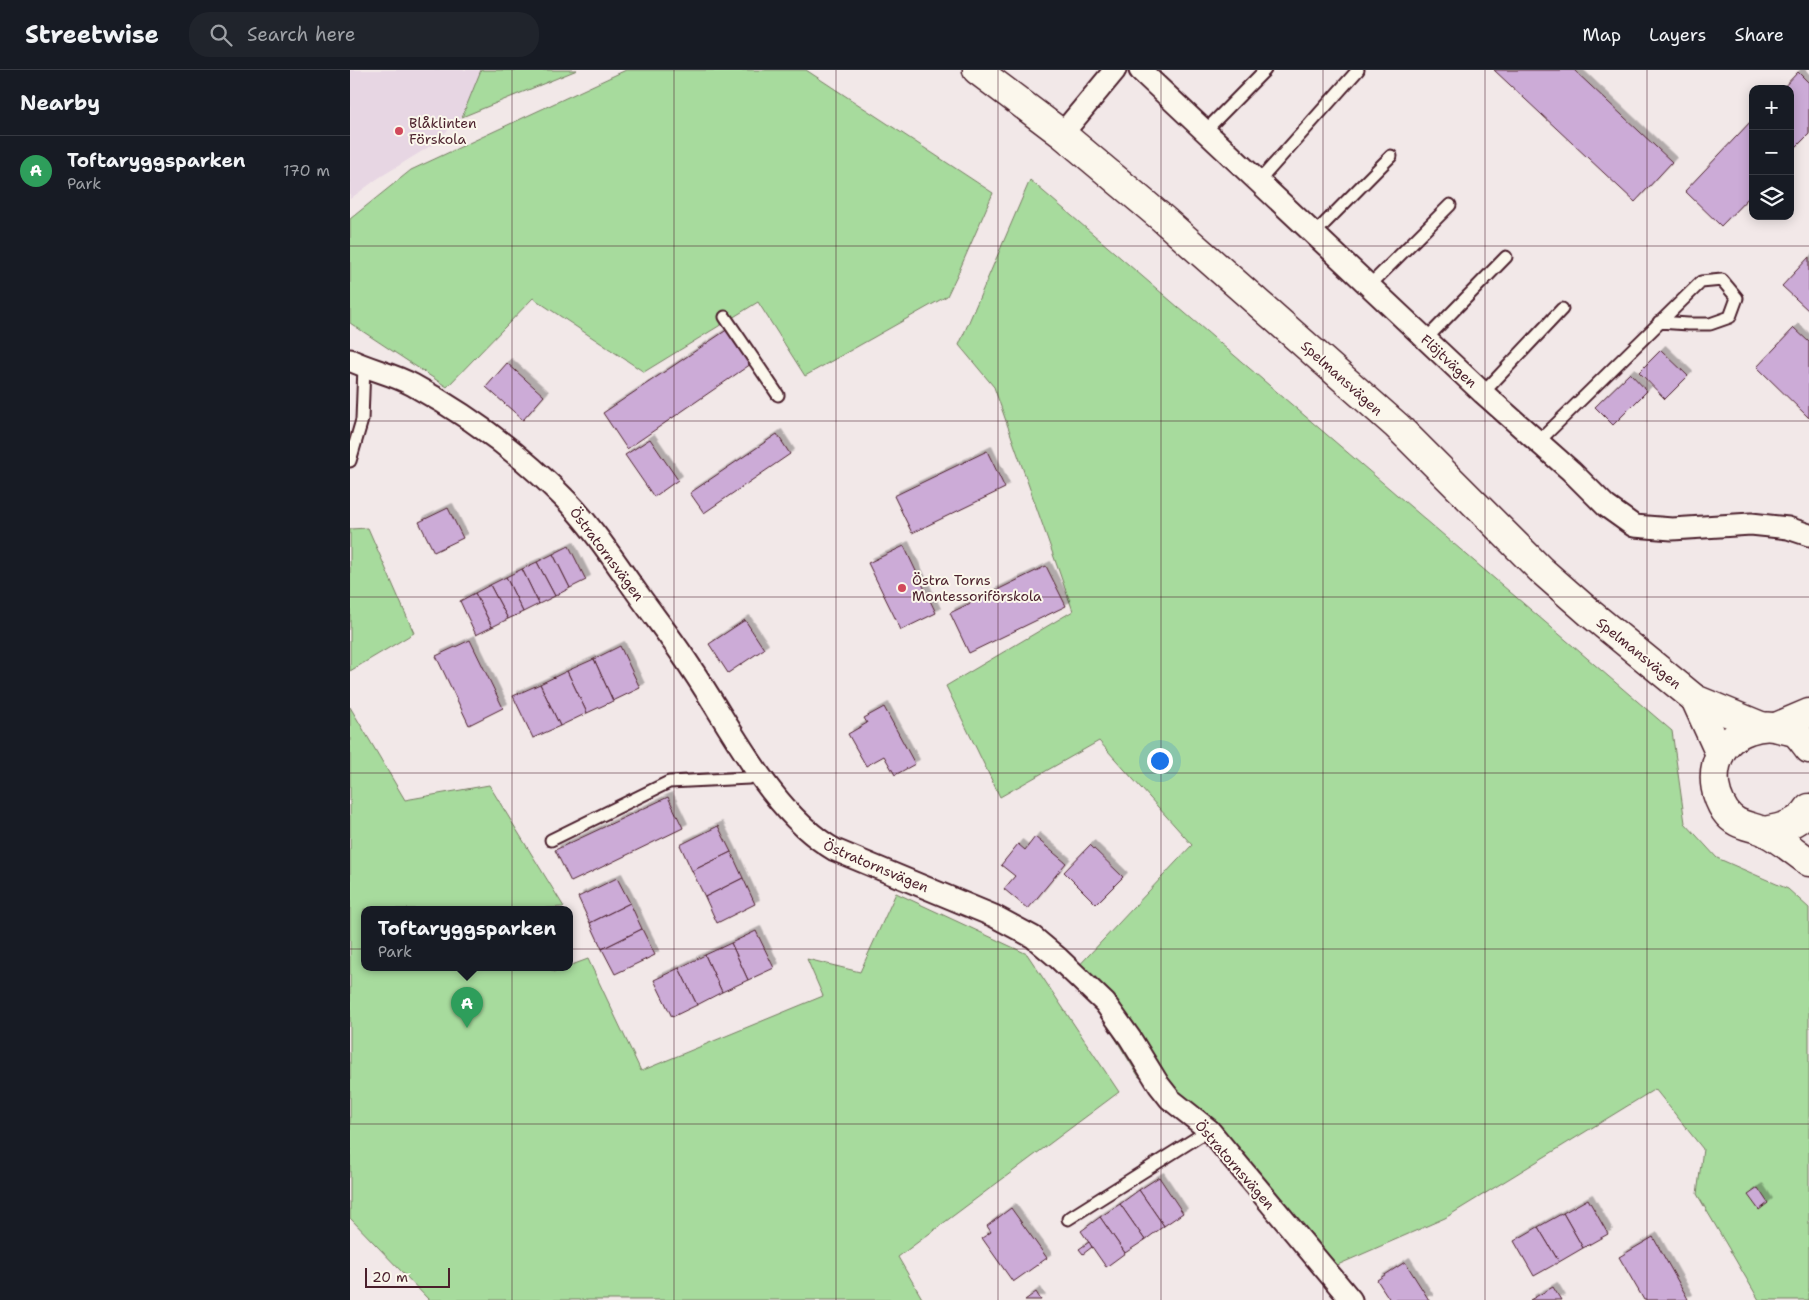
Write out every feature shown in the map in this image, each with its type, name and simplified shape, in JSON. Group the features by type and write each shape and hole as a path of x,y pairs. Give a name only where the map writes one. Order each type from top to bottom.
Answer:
{"main road":[{"name":"Spelmansvägen","path":"977,70 1062,134 1162,218 1397,426 1541,570 1583,608 1695,699 1768,726 1796,734 1809,749"},
{"name":"Spelmansvägen","path":"1695,699 1720,754"},
{"path":"1809,713 1743,732 1730,740 1715,765 1714,786 1726,812 1742,825 1764,831 1809,862"},
{"path":"1764,831 1785,827 1804,816 1809,808"}],"street":[{"path":"1062,134 1115,70"},
{"name":"Flöjtvägen","path":"1147,72 1205,131 1482,393 1571,471 1606,506 1634,526 1672,528 1751,524 1788,528 1809,535"},
{"name":"Östratornsvägen","path":"357,363 392,374 469,419 504,444 567,502 599,539 687,662 758,772 779,801 802,827 817,840 835,850 994,916 1032,937 1074,971 1105,1003 1170,1099 1209,1130 1351,1300"}],"lane":[{"path":"1205,131 1265,70"},
{"path":"1259,181 1358,70"},
{"path":"1314,234 1391,156"},
{"path":"1369,286 1450,205"},
{"path":"1426,340 1506,257"},
{"path":"1537,443 1659,322 1701,282 1722,280 1737,298 1730,317 1710,324 1659,322"},
{"path":"1482,393 1562,309"},
{"path":"724,317 778,395"},
{"path":"350,461 362,420 357,363"},
{"path":"551,840 669,782 749,778 758,772"},
{"path":"1068,1219 1209,1130"}],"shaded area":[{"name":"Blåklinten Förskola","path":"350,70 481,70 462,117 432,145 377,179 350,199"}],"green space":[{"path":"481,70 577,70 462,117"},
{"path":"626,70 806,70 993,193 947,296 805,376 758,302 644,372 533,298 447,387 350,323 350,219 411,170"},
{"path":"1030,180 1672,731 1685,823 1717,858 1788,889 1809,908 1809,1300 1759,1300 1697,1194 1703,1149 1655,1089 1445,1218 1326,1270 1159,1085 1139,1077 1074,971 1192,845 1099,741 1000,797 946,686 1073,611 994,387 959,345"},
{"path":"368,528 414,633 350,671 350,529"},
{"path":"350,707 405,800 489,785 563,906 361,906 361,971 573,971 573,965 588,959 641,1071 823,996 807,959 860,972 896,893 1027,954 1119,1092 898,1257 923,1300 429,1300 350,1218"}],"building":[{"path":"1494,70 1574,70 1672,162 1635,202"},
{"path":"1798,72 1809,83 1809,134 1794,149 1794,85 1786,85"},
{"path":"1749,123 1749,197 1721,226 1685,191"},
{"path":"1809,257 1809,311 1782,286"},
{"path":"1794,328 1809,342 1809,418 1757,367"},
{"path":"728,329 751,364 627,449 603,413"},
{"path":"1661,350 1688,376 1665,399 1639,372"},
{"path":"507,363 544,396 523,420 486,387"},
{"path":"1630,373 1647,391 1613,425 1595,407"},
{"path":"777,434 790,454 704,513 690,493"},
{"path":"650,439 678,480 654,497 625,455"},
{"path":"987,451 1005,488 912,533 894,496"},
{"path":"448,508 463,538 434,552 419,522"},
{"path":"569,546 586,580 570,588 553,554"},
{"name":"Östra Torns Montessoriförskola","path":"904,546 936,613 901,630 868,563"},
{"path":"553,554 570,588 555,596 537,562"},
{"path":"537,562 555,596 539,604 522,569"},
{"path":"1046,566 1066,606 969,653 950,613"},
{"path":"522,569 539,604 523,612 506,577"},
{"path":"506,577 523,612 508,619 490,585"},
{"path":"490,585 508,619 492,627 475,593"},
{"path":"475,593 492,627 476,635 460,601"},
{"path":"745,620 764,649 728,673 709,644"},
{"path":"470,640 503,708 469,725 436,656"},
{"path":"620,646 640,688 613,701 594,659"},
{"path":"594,659 613,701 587,713 567,671"},
{"path":"567,671 587,713 560,726 540,684"},
{"path":"540,684 560,726 533,738 513,696"},
{"path":"884,707 915,764 895,775 884,756 866,766 848,734 867,723 864,718"},
{"path":"668,797 683,828 571,882 555,850"},
{"path":"718,826 731,852 692,871 680,845"},
{"path":"1035,837 1066,863 1028,909 1004,889 1015,876 1001,865 1018,844 1025,850"},
{"path":"1090,845 1123,877 1096,904 1064,872"},
{"path":"731,852 743,878 705,897 692,871"},
{"path":"617,878 630,903 590,923 578,897"},
{"path":"743,878 755,904 717,923 705,897"},
{"path":"630,903 642,929 602,949 590,923"},
{"path":"642,929 655,955 615,974 602,949"},
{"path":"756,931 774,968 748,980 731,943"},
{"path":"731,943 748,980 722,992 705,955"},
{"path":"705,955 722,992 697,1005 679,968"},
{"path":"679,968 697,1005 672,1017 654,980"},
{"path":"1159,1177 1183,1213 1164,1226 1139,1190"},
{"path":"1758,1188 1768,1203 1759,1210 1748,1195"},
{"path":"1139,1190 1164,1226 1145,1240 1120,1204"},
{"path":"1588,1199 1608,1234 1583,1248 1563,1213"},
{"path":"1120,1204 1145,1240 1125,1253 1100,1217"},
{"path":"1011,1208 1047,1258 1013,1282 982,1238 991,1232 987,1226"},
{"path":"1563,1213 1583,1248 1559,1262 1538,1227"},
{"path":"1100,1217 1125,1253 1106,1267 1081,1231"},
{"path":"1538,1227 1559,1262 1534,1276 1514,1241"},
{"path":"1653,1237 1688,1299 1644,1300 1619,1257"},
{"path":"1089,1242 1092,1247 1083,1254 1079,1249"},
{"path":"1405,1262 1429,1300 1390,1300 1377,1280"},
{"path":"1553,1287 1561,1300 1530,1300"},
{"path":"1036,1292 1041,1300 1025,1300"}],"place":[{"name":"Blåklinten Förskola","path":"399,131"},
{"name":"Östra Torns Montessoriförskola","path":"902,588"},
{"name":"Toftaryggsparken","path":"467,1028"}]}
